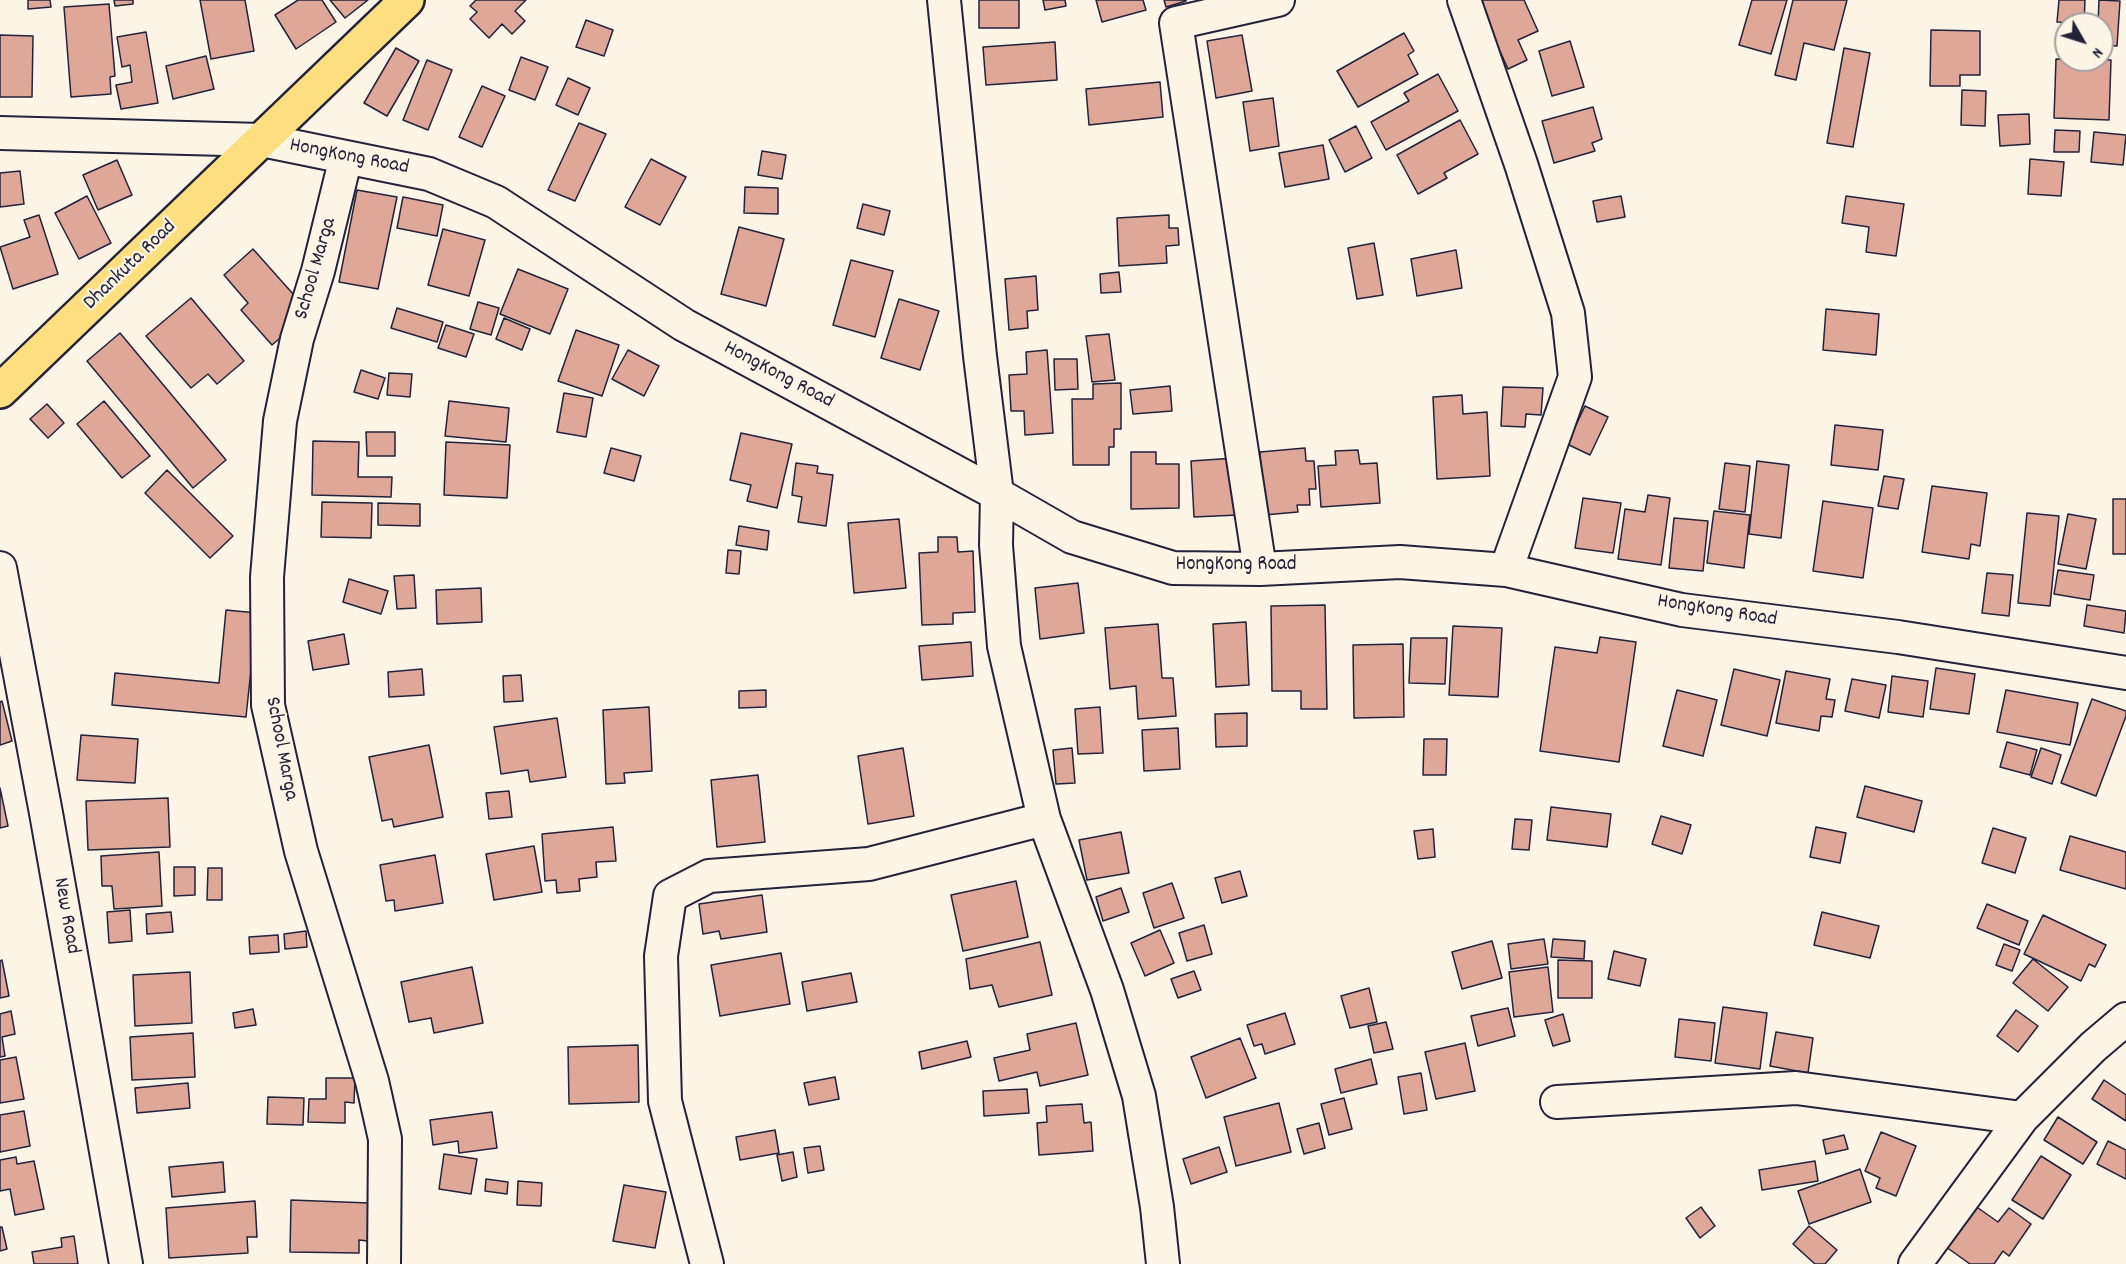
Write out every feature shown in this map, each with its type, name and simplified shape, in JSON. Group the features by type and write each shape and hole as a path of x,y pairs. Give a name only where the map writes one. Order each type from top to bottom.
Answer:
{"main road":[{"name":"Dhankuta Road","path":"0,391 407,0"}],"street":[{"path":"944,0 980,356 997,494 996,545 1004,646 1044,819 1107,990 1139,1096 1157,1207 1163,1264"},
{"path":"1260,569 1176,23 1278,0"},
{"path":"1464,0 1521,164 1568,313 1575,376 1506,570"},
{"name":"HongKong Road","path":"0,133 262,140 429,174 496,202 684,326 997,494 1072,537 1173,568 1260,569 1400,562 1506,570 1682,609 1898,637 2126,673"},
{"name":"School Marga","path":"346,157 318,271 297,339 280,421 267,577 268,705 301,851 368,1070 385,1138 384,1264"},
{"name":"New Road","path":"0,568 126,1264"},
{"path":"707,1264 665,1101 661,956 670,896 709,876 869,864 1044,819"},
{"path":"1914,1264 2022,1118 2093,1047 2126,1019"},
{"path":"1557,1102 1796,1088 2022,1118"}],"building":[{"path":"28,0 50,0 51,7 28,9"},
{"path":"114,0 133,0 133,4 115,6"},
{"path":"200,0 245,0 254,51 211,59"},
{"path":"298,0 322,0 336,22 296,49 275,15"},
{"path":"330,0 368,0 345,18"},
{"path":"476,0 526,0 515,11 525,21 512,34 502,24 489,38 470,19 477,12 470,6"},
{"path":"979,0 1019,0 1019,28 979,28"},
{"path":"1043,0 1065,0 1066,6 1045,10"},
{"path":"1096,0 1143,0 1146,10 1102,22"},
{"path":"1164,0 1186,0 1186,1 1166,7"},
{"path":"1477,0 1524,0 1538,31 1518,40 1527,60 1508,69"},
{"path":"1752,0 1787,0 1771,54 1739,45"},
{"path":"1793,0 1847,0 1834,50 1804,43 1796,80 1775,75"},
{"path":"2059,0 2085,0 2084,12 2058,12"},
{"path":"2099,0 2120,1 2117,46 2114,46 2114,12 2098,12"},
{"path":"109,4 115,76 110,77 111,94 71,97 64,7"},
{"path":"586,20 613,30 604,56 576,47"},
{"path":"1931,30 1980,31 1980,75 1960,75 1960,86 1930,86"},
{"path":"146,32 158,103 121,109 116,85 132,82 130,65 122,67 117,37"},
{"path":"1404,33 1414,51 1408,55 1418,74 1358,107 1337,71"},
{"path":"0,35 33,36 32,97 0,97"},
{"path":"1242,35 1252,91 1216,98 1207,41"},
{"path":"1570,41 1584,87 1552,96 1539,51"},
{"path":"1055,42 1057,80 986,85 983,47"},
{"path":"396,48 419,61 387,116 364,103"},
{"path":"1844,48 1870,53 1853,147 1827,143"},
{"path":"206,56 214,89 173,99 166,66"},
{"path":"521,57 548,67 535,100 509,90"},
{"path":"427,60 452,70 428,130 403,120"},
{"path":"2056,72 2111,72 2109,120 2054,118"},
{"path":"1438,74 1458,111 1386,150 1371,122 1409,101 1404,93"},
{"path":"568,78 590,88 578,115 556,105"},
{"path":"1160,82 1163,117 1089,125 1086,89"},
{"path":"482,86 505,96 482,147 459,137"},
{"path":"1962,90 1986,91 1985,126 1961,125"},
{"path":"1273,98 1279,146 1250,151 1243,102"},
{"path":"1593,107 1602,139 1592,143 1595,151 1554,163 1542,121"},
{"path":"2029,114 2030,144 2000,146 1998,115"},
{"path":"1460,120 1478,154 1444,173 1447,178 1418,194 1397,155"},
{"path":"579,123 606,134 575,201 548,190"},
{"path":"1356,126 1372,158 1345,172 1329,140"},
{"path":"2055,130 2080,131 2079,152 2054,152"},
{"path":"2094,132 2126,135 2123,165 2091,162"},
{"path":"1323,145 1329,179 1285,187 1279,153"},
{"path":"762,151 786,155 782,179 758,175"},
{"path":"651,159 686,177 660,225 625,207"},
{"path":"2030,159 2064,162 2061,196 2028,194"},
{"path":"117,160 132,195 98,210 83,175"},
{"path":"20,171 24,204 0,207 0,173"},
{"path":"745,187 778,188 778,214 744,213"},
{"path":"357,190 397,197 378,289 339,282"},
{"path":"87,196 111,243 79,259 55,213"},
{"path":"1621,196 1625,217 1597,222 1593,201"},
{"path":"1846,196 1904,204 1896,256 1866,252 1869,227 1842,223"},
{"path":"403,197 443,205 437,236 397,228"},
{"path":"863,204 890,211 884,235 857,228"},
{"path":"39,215 58,274 13,289 0,247 30,237 24,220"},
{"path":"1169,215 1169,228 1178,228 1179,245 1166,246 1167,263 1119,266 1117,218"},
{"path":"739,227 784,239 766,306 721,294"},
{"path":"443,229 485,240 469,296 428,285"},
{"path":"1374,243 1383,295 1357,299 1348,248"},
{"path":"253,249 302,304 296,324 272,345 241,310 248,303 224,275"},
{"path":"1456,250 1462,288 1417,296 1411,259"},
{"path":"851,260 893,271 875,337 833,325"},
{"path":"518,269 568,289 550,334 500,314"},
{"path":"1119,272 1121,292 1101,293 1100,274"},
{"path":"1036,276 1038,310 1027,311 1028,328 1009,330 1005,279"},
{"path":"191,298 244,361 217,384 208,374 191,388 146,336"},
{"path":"899,299 939,311 920,370 881,358"},
{"path":"478,302 499,308 491,335 470,329"},
{"path":"397,308 443,322 437,342 391,328"},
{"path":"1826,309 1879,314 1876,355 1823,350"},
{"path":"504,318 530,329 522,350 496,339"},
{"path":"446,325 474,334 466,357 438,348"},
{"path":"576,330 619,345 602,396 558,381"},
{"path":"120,333 226,460 193,488 87,361"},
{"path":"1109,334 1115,380 1092,382 1086,336"},
{"path":"628,350 659,366 644,396 612,379"},
{"path":"1047,350 1053,433 1025,435 1024,411 1011,411 1009,375 1027,374 1026,352"},
{"path":"1054,359 1077,359 1078,389 1055,390"},
{"path":"361,370 385,378 378,399 354,392"},
{"path":"389,373 412,374 410,397 387,395"},
{"path":"1121,383 1121,429 1114,429 1114,447 1109,447 1109,465 1073,465 1072,399 1093,399 1093,384"},
{"path":"1170,386 1172,411 1133,414 1130,390"},
{"path":"1503,387 1543,388 1541,415 1526,414 1525,427 1501,426"},
{"path":"564,393 593,398 586,437 557,432"},
{"path":"1462,395 1463,414 1487,412 1490,476 1437,479 1433,397"},
{"path":"104,401 150,456 122,478 77,424"},
{"path":"449,401 509,408 506,442 445,436"},
{"path":"47,404 64,423 48,438 30,419"},
{"path":"1585,406 1608,417 1590,455 1567,444"},
{"path":"1835,425 1883,430 1878,470 1831,465"},
{"path":"366,432 395,432 395,456 367,456"},
{"path":"741,433 792,444 777,508 747,501 751,485 730,480"},
{"path":"313,441 359,442 358,477 392,477 391,497 312,495"},
{"path":"446,442 510,445 507,498 444,495"},
{"path":"611,448 641,456 634,481 604,473"},
{"path":"1305,448 1306,461 1314,461 1316,489 1309,489 1310,505 1297,505 1298,512 1264,515 1260,452"},
{"path":"1358,450 1360,464 1377,463 1380,503 1321,507 1318,466 1336,465 1335,451"},
{"path":"1131,452 1156,452 1156,464 1179,464 1179,508 1131,509"},
{"path":"1235,458 1238,515 1194,517 1191,461"},
{"path":"1757,461 1789,465 1781,538 1749,534"},
{"path":"796,463 818,466 817,473 833,475 826,526 798,522 802,497 792,495"},
{"path":"1725,463 1750,466 1745,512 1719,509"},
{"path":"167,470 233,536 210,558 145,493"},
{"path":"1884,476 1904,479 1898,509 1878,506"},
{"path":"1932,486 1987,493 1980,546 1971,544 1969,559 1922,552"},
{"path":"1648,495 1670,498 1661,565 1618,559 1625,509 1645,512"},
{"path":"1583,498 1621,503 1613,553 1575,548"},
{"path":"2113,499 2126,499 2126,554 2113,554"},
{"path":"1823,501 1873,508 1863,578 1813,571"},
{"path":"322,502 372,503 371,538 321,537"},
{"path":"378,503 420,504 420,526 378,525"},
{"path":"1714,511 1750,515 1744,568 1707,563"},
{"path":"2027,513 2059,516 2050,606 2018,603"},
{"path":"2068,514 2096,519 2086,569 2058,564"},
{"path":"1674,518 1708,521 1703,571 1669,568"},
{"path":"899,519 906,588 854,593 848,523"},
{"path":"739,526 769,531 767,550 736,545"},
{"path":"938,537 957,537 958,552 973,551 975,612 953,613 953,624 922,625 919,553 938,552"},
{"path":"728,550 741,551 739,574 726,573"},
{"path":"2058,570 2094,575 2090,600 2054,594"},
{"path":"1987,573 2013,575 2009,616 1982,613"},
{"path":"414,575 416,608 397,609 394,576"},
{"path":"349,579 388,591 381,614 343,602"},
{"path":"1078,583 1084,633 1040,639 1035,588"},
{"path":"481,588 482,622 437,624 436,590"},
{"path":"1325,605 1327,709 1301,709 1301,691 1272,691 1271,606"},
{"path":"2087,605 2126,611 2124,633 2084,626"},
{"path":"226,610 257,613 246,717 112,705 115,673 219,683"},
{"path":"1246,622 1249,685 1216,687 1213,624"},
{"path":"1158,624 1162,678 1173,678 1176,716 1138,719 1136,686 1110,689 1105,628"},
{"path":"1453,626 1502,628 1498,697 1449,695"},
{"path":"344,634 349,664 313,670 308,641"},
{"path":"1600,637 1636,642 1619,762 1540,751 1555,647 1597,653"},
{"path":"1411,638 1447,638 1445,684 1409,683"},
{"path":"971,642 973,676 922,680 919,646"},
{"path":"1403,644 1404,717 1354,718 1353,645"},
{"path":"1936,668 1975,674 1969,714 1930,709"},
{"path":"422,669 424,695 389,697 388,672"},
{"path":"1734,669 1780,680 1767,736 1721,725"},
{"path":"1786,671 1830,679 1826,699 1835,700 1832,717 1821,716 1819,731 1776,723"},
{"path":"521,675 523,701 504,702 503,676"},
{"path":"1892,676 1928,681 1923,717 1888,712"},
{"path":"1852,679 1886,685 1879,718 1845,711"},
{"path":"766,690 766,707 739,708 739,691"},
{"path":"1677,690 1717,700 1703,756 1663,746"},
{"path":"2006,690 2078,703 2070,745 1997,732"},
{"path":"2092,699 2126,711 2096,796 2061,783"},
{"path":"2,701 12,741 0,745 0,702"},
{"path":"649,707 652,771 624,773 625,783 606,784 603,710"},
{"path":"1100,707 1103,753 1078,754 1075,709"},
{"path":"1247,713 1247,746 1216,747 1215,714"},
{"path":"557,718 566,777 530,782 528,770 501,774 494,727"},
{"path":"1178,728 1180,769 1144,771 1142,730"},
{"path":"81,735 138,739 135,783 77,780"},
{"path":"1424,739 1447,739 1446,775 1423,775"},
{"path":"2007,742 2037,750 2030,775 2000,767"},
{"path":"429,745 443,817 394,827 392,819 382,821 369,757"},
{"path":"903,748 914,816 868,824 858,756"},
{"path":"1072,748 1075,783 1056,784 1053,750"},
{"path":"2041,748 2061,755 2052,784 2031,777"},
{"path":"758,775 765,842 717,847 711,780"},
{"path":"1865,786 1922,801 1914,832 1857,817"},
{"path":"0,788 8,826 0,828"},
{"path":"509,791 512,817 489,819 486,793"},
{"path":"168,798 170,847 88,850 86,801"},
{"path":"1551,807 1611,814 1607,847 1547,840"},
{"path":"1661,816 1691,825 1682,854 1652,844"},
{"path":"1515,819 1532,820 1529,850 1512,849"},
{"path":"613,827 616,861 596,862 597,877 579,879 580,891 557,893 556,880 545,881 542,834"},
{"path":"1816,827 1846,833 1840,863 1810,857"},
{"path":"1993,828 2026,838 2015,873 1982,863"},
{"path":"1433,829 1435,857 1418,859 1414,831"},
{"path":"1121,832 1129,873 1087,880 1079,840"},
{"path":"2070,836 2126,852 2126,889 2060,870"},
{"path":"534,846 542,892 494,900 486,854"},
{"path":"159,852 162,906 114,909 112,886 102,886 101,856"},
{"path":"435,855 443,903 395,911 394,900 386,901 380,865"},
{"path":"174,867 195,867 195,895 174,896"},
{"path":"208,868 222,868 222,900 207,900"},
{"path":"1240,871 1247,896 1222,903 1215,878"},
{"path":"1016,881 1028,937 963,951 951,895"},
{"path":"1172,883 1184,918 1154,928 1143,893"},
{"path":"1121,888 1129,912 1103,921 1096,897"},
{"path":"762,895 767,932 721,939 719,931 703,934 699,904"},
{"path":"1987,904 2028,921 2019,945 1977,928"},
{"path":"130,910 132,941 109,943 107,912"},
{"path":"171,912 173,932 147,934 146,914"},
{"path":"1822,912 1879,926 1870,958 1814,945"},
{"path":"2043,915 2106,945 2095,967 2089,964 2081,981 2024,954"},
{"path":"1204,925 1212,954 1187,961 1179,933"},
{"path":"1160,930 1174,963 1145,976 1131,943"},
{"path":"306,931 307,947 285,949 284,934"},
{"path":"278,935 279,952 250,954 249,937"},
{"path":"1544,939 1548,964 1511,969 1508,944"},
{"path":"1553,939 1585,941 1584,959 1551,957"},
{"path":"1492,941 1502,978 1462,989 1452,952"},
{"path":"1040,942 1052,995 999,1007 992,985 970,989 966,959"},
{"path":"2004,944 2020,950 2012,971 1996,965"},
{"path":"1614,951 1646,959 1640,986 1608,979"},
{"path":"781,953 790,1004 720,1016 711,965"},
{"path":"2033,959 2068,987 2048,1011 2013,983"},
{"path":"2,960 9,996 0,998 0,961"},
{"path":"1558,960 1592,961 1592,998 1558,998"},
{"path":"472,967 483,1023 434,1033 431,1018 409,1022 401,982"},
{"path":"1548,967 1553,1012 1514,1017 1509,972"},
{"path":"1194,971 1201,990 1178,998 1171,979"},
{"path":"190,972 192,1023 135,1026 133,975"},
{"path":"851,973 857,1002 807,1011 802,982"},
{"path":"1369,988 1377,1022 1350,1028 1341,996"},
{"path":"1723,1007 1767,1013 1760,1069 1715,1063"},
{"path":"1508,1008 1515,1036 1478,1046 1471,1016"},
{"path":"253,1009 256,1025 235,1028 233,1013"},
{"path":"2016,1010 2038,1026 2018,1052 1997,1036"},
{"path":"11,1011 15,1034 2,1037 5,1056 0,1057 0,1014"},
{"path":"1285,1013 1295,1044 1265,1054 1262,1044 1254,1046 1247,1025"},
{"path":"1563,1014 1570,1041 1553,1046 1545,1020"},
{"path":"1679,1019 1715,1023 1711,1061 1675,1057"},
{"path":"1386,1022 1393,1049 1374,1053 1368,1026"},
{"path":"1076,1023 1088,1075 1040,1086 1037,1072 999,1081 994,1058 1030,1050 1027,1034"},
{"path":"1776,1032 1813,1038 1808,1073 1770,1066"},
{"path":"193,1033 195,1077 132,1080 130,1037"},
{"path":"1240,1038 1256,1078 1206,1098 1191,1057"},
{"path":"967,1041 971,1057 922,1069 919,1052"},
{"path":"1465,1043 1475,1091 1436,1099 1425,1052"},
{"path":"638,1045 639,1102 569,1104 568,1047"},
{"path":"16,1057 24,1099 0,1103 0,1060"},
{"path":"1371,1059 1377,1084 1341,1093 1335,1069"},
{"path":"1421,1073 1427,1110 1404,1114 1398,1077"},
{"path":"835,1077 839,1099 809,1105 804,1083"},
{"path":"326,1078 355,1078 354,1103 345,1102 345,1123 308,1122 309,1099 326,1099"},
{"path":"2104,1080 2126,1095 2126,1121 2092,1099"},
{"path":"188,1083 190,1108 137,1113 135,1088"},
{"path":"1027,1089 1029,1113 984,1116 983,1091"},
{"path":"268,1097 304,1098 303,1125 267,1124"},
{"path":"1344,1098 1352,1129 1329,1135 1321,1104"},
{"path":"1279,1103 1291,1152 1236,1166 1224,1117"},
{"path":"1082,1104 1084,1123 1091,1122 1093,1151 1039,1155 1037,1123 1047,1122 1046,1106"},
{"path":"24,1111 30,1146 0,1152 0,1115"},
{"path":"492,1112 497,1148 459,1153 458,1141 433,1145 430,1120"},
{"path":"2058,1117 2097,1142 2083,1164 2044,1140"},
{"path":"1319,1123 1325,1148 1304,1154 1297,1129"},
{"path":"775,1130 779,1153 740,1160 736,1137"},
{"path":"1881,1132 1916,1146 1896,1196 1876,1188 1880,1178 1865,1171"},
{"path":"1844,1135 1848,1149 1826,1154 1823,1140"},
{"path":"2108,1141 2126,1150 2126,1179 2097,1164"},
{"path":"820,1146 824,1170 808,1173 804,1148"},
{"path":"1219,1147 1227,1172 1191,1184 1183,1159"},
{"path":"793,1152 797,1177 782,1181 777,1155"},
{"path":"444,1154 477,1159 471,1194 439,1189"},
{"path":"2041,1156 2071,1175 2043,1219 2012,1200"},
{"path":"16,1157 17,1164 34,1161 44,1209 15,1215 10,1189 0,1191 0,1160"},
{"path":"1815,1161 1818,1181 1762,1190 1759,1170"},
{"path":"223,1162 225,1192 172,1197 169,1167"},
{"path":"1860,1169 1871,1202 1809,1224 1798,1191"},
{"path":"486,1179 508,1182 507,1194 485,1191"},
{"path":"518,1181 542,1183 541,1206 517,1205"},
{"path":"624,1185 666,1192 655,1248 613,1241"},
{"path":"291,1200 369,1203 368,1241 359,1240 359,1253 290,1252"},
{"path":"255,1201 257,1237 247,1237 248,1253 169,1258 166,1208"},
{"path":"1971,1203 1998,1222 2009,1208 2031,1224 2009,1256 2003,1251 1994,1264 1970,1264 1942,1244"},
{"path":"1701,1207 1715,1226 1700,1238 1686,1218"},
{"path":"1809,1226 1837,1250 1825,1264 1815,1264 1793,1244"},
{"path":"0,1227 2,1227 7,1249 0,1251"},
{"path":"74,1236 78,1264 34,1264 32,1252 62,1247 61,1238"}]}
